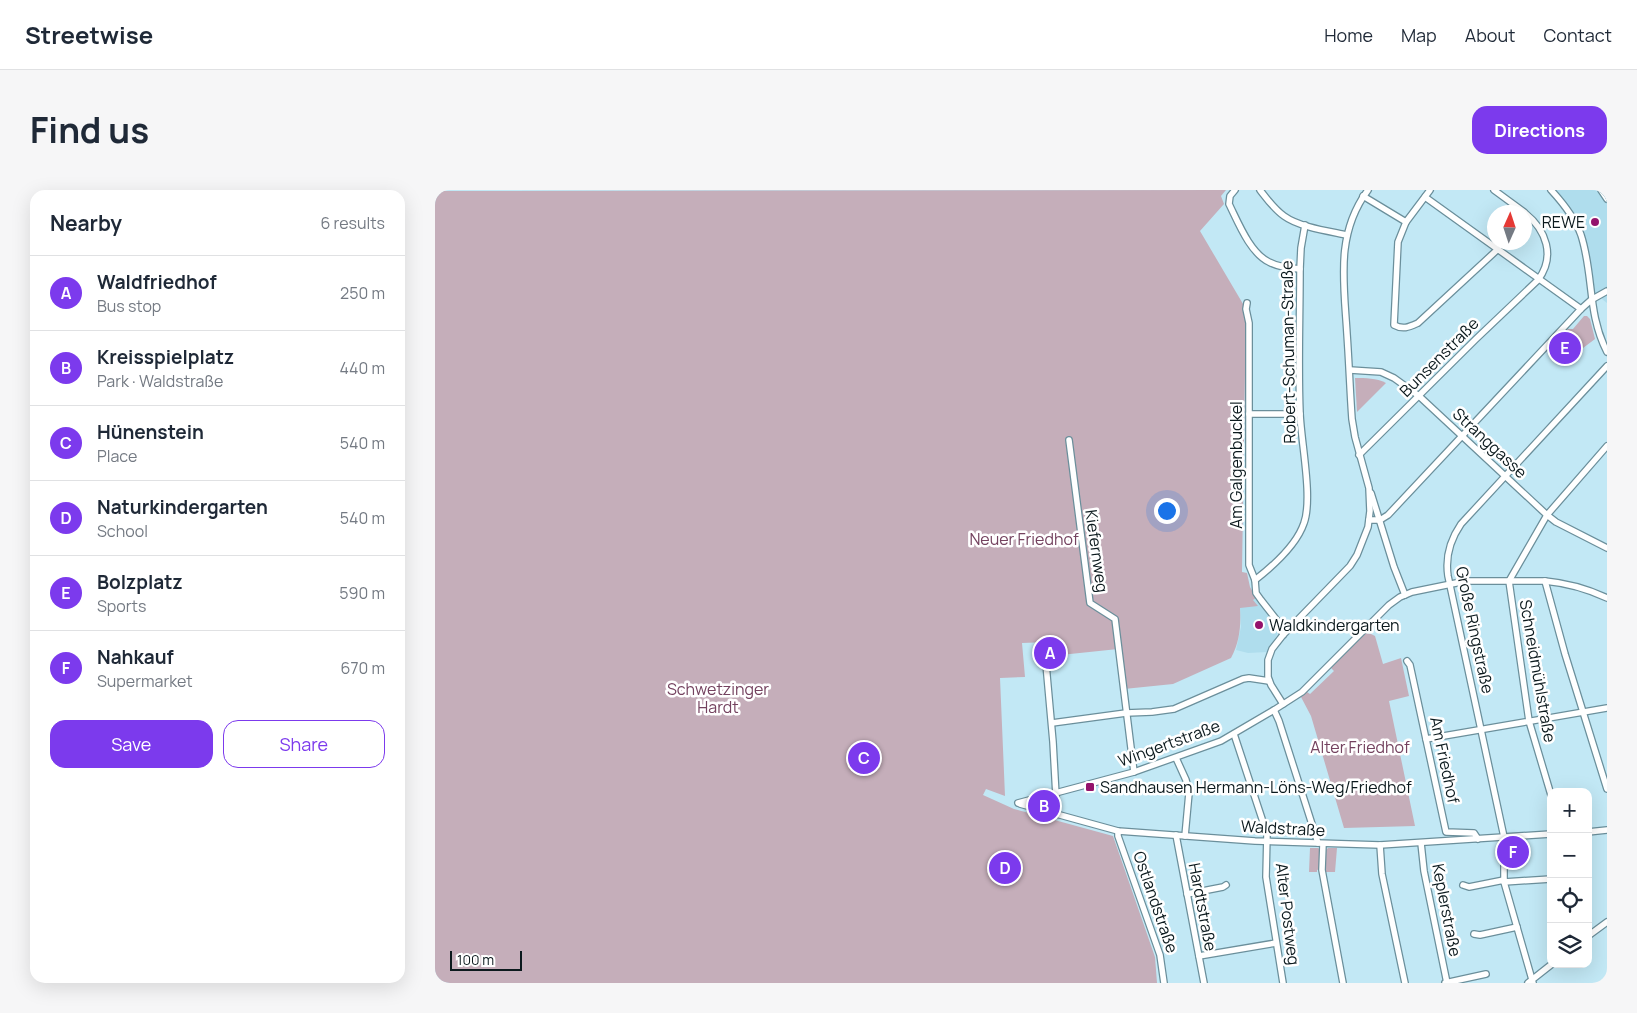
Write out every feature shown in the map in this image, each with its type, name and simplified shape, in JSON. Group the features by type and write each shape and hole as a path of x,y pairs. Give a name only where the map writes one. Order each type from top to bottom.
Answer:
{"street":[{"path":"1235,190 1229,196 1229,204 1255,252 1270,263 1283,267 1300,268"},
{"path":"1260,190 1274,208 1285,217 1305,225 1347,235"},
{"path":"1368,190 1357,207 1347,235 1344,253 1343,282 1352,419 1359,455 1394,567 1405,595"},
{"path":"1430,190 1406,222 1398,242 1394,325 1406,328 1418,323 1497,250 1581,309"},
{"path":"1494,190 1514,205"},
{"path":"1551,190 1567,210 1581,236 1589,270 1591,300 1598,333 1607,352"},
{"path":"1601,190 1607,199"},
{"path":"1363,196 1406,222"},
{"path":"1425,197 1487,243"},
{"path":"1532,220 1539,227 1547,246 1546,267 1538,280"},
{"name":"Robert-Schuman-Straße","path":"1255,580 1295,540 1305,521 1307,498 1300,414 1300,268 1305,225"},
{"name":"Bunsenstraße","path":"1359,455 1475,339 1538,280"},
{"path":"1369,523 1381,523 1581,309 1591,300 1607,291"},
{"name":"Am Galgenbuckel","path":"1247,303 1246,309 1249,323 1249,565 1255,580 1256,593 1261,600 1277,618 1285,624 1294,625"},
{"name":"Große Ringstraße","path":"1531,982 1504,881 1503,838 1450,584 1447,556 1451,541 1461,524 1607,366"},
{"name":"Stranggasse","path":"1350,370 1381,372 1394,378 1419,396 1557,522 1607,548"},
{"path":"1249,414 1300,414"},
{"name":"Kiefernweg","path":"1069,440 1090,603 1115,619 1134,772"},
{"path":"1509,581 1547,514 1607,446"},
{"path":"1283,704 1269,681 1268,665 1270,654 1274,645 1283,635 1350,566 1357,554 1369,523 1369,488"},
{"name":"Wingertstraße","path":"1018,803 1134,772 1221,741 1301,692 1389,605 1405,595 1466,581 1545,581 1582,589 1607,598"},
{"name":"Schneidmühlstraße","path":"1509,581 1529,721 1549,788"},
{"path":"1545,581 1607,789"},
{"name":"Am Galgenbuckel","path":"1277,618 1282,627 1283,635"},
{"path":"1044,642 1052,722 1057,814"},
{"name":"Am Friedhof","path":"1407,661 1410,665 1446,832 1474,833 1478,839"},
{"path":"1052,722 1174,709 1243,679 1269,681"},
{"path":"1426,739 1607,708"},
{"path":"1274,710 1321,843 1322,870 1343,983"},
{"name":"Alter Postweg","path":"1234,734 1267,834 1266,877 1283,983"},
{"path":"1176,758 1189,794 1185,836"},
{"name":"Waldstraße","path":"1018,803 1118,831 1267,841 1380,845 1547,834"},
{"path":"1592,832 1607,830"},
{"name":"Ostlandstraße","path":"1118,831 1118,836 1160,955 1164,983"},
{"name":"Hardtstraße","path":"1176,835 1204,983"},
{"name":"Keplerstraße","path":"1421,843 1424,871 1445,983"},
{"path":"1380,845 1381,874 1405,983"},
{"path":"1463,886 1469,887 1504,881 1547,879"},
{"path":"1187,894 1226,885"},
{"path":"1592,933 1607,922"},
{"path":"1474,934 1480,935 1517,927"},
{"path":"1199,956 1276,943"},
{"path":"1531,982 1547,968"},
{"path":"1445,983 1486,974"}],"shaded area":[{"path":"1551,190 1607,190 1607,303 1602,299 1601,294 1591,300 1589,270 1576,226"},
{"name":"Waldkindergarten","path":"1256,598 1278,627 1278,633 1267,652 1248,653 1236,650 1241,627 1240,607"}],"green space":[{"name":"Schwetzinger Hardt","path":"1226,190 1221,196 1224,204 1200,231 1246,309 1242,572 1247,573 1250,587 1256,598 1253,600 1258,606 1240,608 1239,633 1231,658 1173,684 1124,689 1118,649 1051,656 1049,642 1022,643 1025,677 1000,678 1005,796 986,789 983,795 1014,809 1113,836 1155,957 1157,983 435,983 435,191"},
{"path":"1584,316 1590,319 1595,339 1583,348 1570,363 1548,349 1568,329 1573,329"},
{"path":"1355,378 1375,379 1386,383 1357,412"},
{"name":"Alter Friedhof","path":"1366,633 1375,636 1383,664 1401,658 1409,696 1389,701 1415,826 1344,828 1311,716 1301,697 1307,692 1310,694 1334,671 1331,668"},
{"path":"1050,797 1053,799 1054,808 1052,811 1025,803"},
{"path":"1310,848 1321,850 1320,869 1317,872 1309,872"},
{"path":"1328,848 1337,848 1335,872 1326,872 1326,850"}],"place":[{"name":"REWE","path":"1595,222"},
{"name":"Bolzplatz","path":"1565,348"},
{"name":"Waldkindergarten","path":"1259,625"},
{"name":"Waldfriedhof","path":"1050,653"},
{"name":"Hünenstein","path":"864,758"},
{"name":"Sandhausen Hermann-Löns-Weg/Friedhof","path":"1090,787"},
{"name":"Kreisspielplatz","path":"1044,806"},
{"name":"Nahkauf","path":"1513,852"},
{"name":"Naturkindergarten","path":"1005,868"}],"park label":[{"name":"Neuer Friedhof","path":"1024,539"}]}
